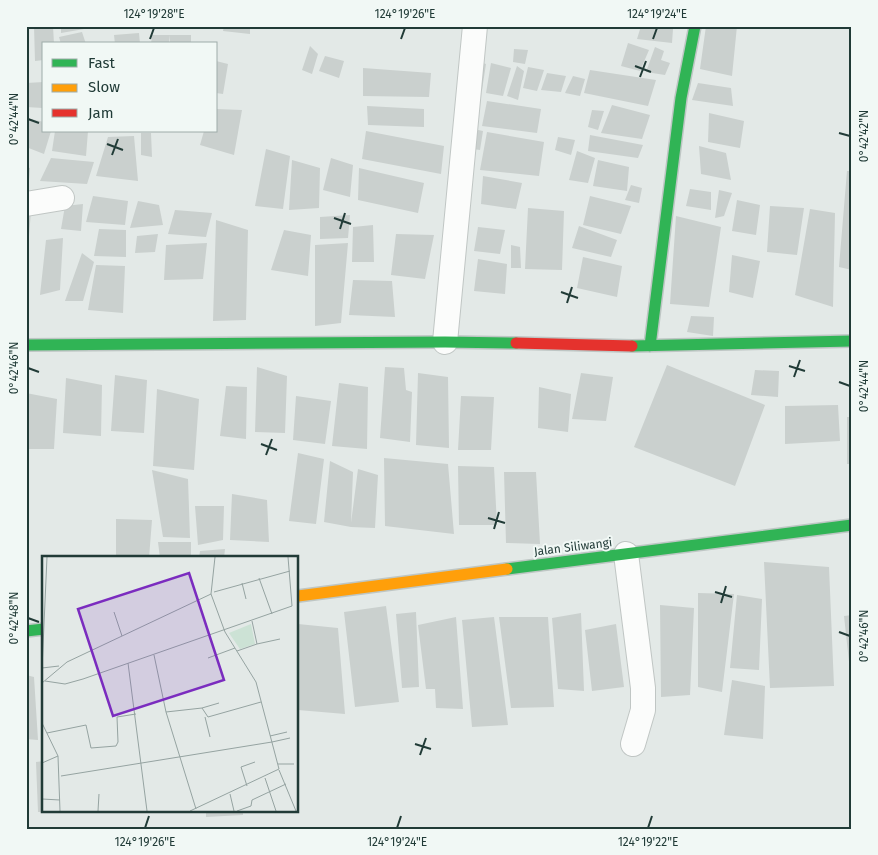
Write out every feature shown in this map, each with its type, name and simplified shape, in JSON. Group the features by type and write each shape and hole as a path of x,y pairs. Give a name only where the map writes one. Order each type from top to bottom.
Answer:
{"street":[{"path":"650,346 681,98 695,26"},
{"path":"445,342 474,34"},
{"path":"26,204 62,198"},
{"path":"26,346 445,342 650,346 852,341"},
{"name":"Jalan Siliwangi","path":"299,596 852,525"},
{"path":"626,554 643,688 643,710 632,744"},
{"path":"26,631 42,629"}],"building":[{"path":"34,26 53,26 54,42 42,42 42,60 35,61"},
{"path":"61,26 84,26 84,29 61,33"},
{"path":"224,26 250,26 250,34 223,31"},
{"path":"641,26 659,26 673,29 672,43 637,39"},
{"path":"706,26 737,26 732,76 700,69"},
{"path":"82,32 85,42 60,42 59,37"},
{"path":"139,33 140,42 115,42 114,35"},
{"path":"152,35 170,35 169,42 151,42"},
{"path":"170,35 191,35 191,42 170,42"},
{"path":"628,43 649,50 640,71 621,66"},
{"path":"310,46 318,54 312,74 302,70"},
{"path":"655,47 664,51 661,60 670,63 665,75 646,72"},
{"path":"514,49 528,50 525,64 513,62"},
{"path":"325,56 344,61 339,78 319,71"},
{"path":"478,61 486,64 482,90 474,88"},
{"path":"218,62 228,64 223,94 218,93"},
{"path":"491,63 511,68 503,96 486,93"},
{"path":"517,66 524,71 518,100 507,96"},
{"path":"528,67 544,70 537,91 523,88"},
{"path":"363,68 431,73 429,97 363,96"},
{"path":"590,70 656,80 648,106 584,93"},
{"path":"547,73 566,76 561,92 541,90"},
{"path":"573,76 585,79 580,96 565,93"},
{"path":"42,82 42,108 26,107 26,83"},
{"path":"698,83 731,88 733,106 692,100"},
{"path":"487,101 541,109 537,133 482,126"},
{"path":"612,105 650,115 642,139 601,133"},
{"path":"367,106 424,109 424,127 368,125"},
{"path":"218,109 242,110 234,155 200,145 204,132 218,132"},
{"path":"592,110 604,111 598,130 588,127"},
{"path":"709,113 744,121 740,148 708,142"},
{"path":"26,118 42,122 42,132 51,132 44,154 26,147"},
{"path":"469,128 483,131 480,150 467,148"},
{"path":"366,131 444,146 441,174 362,159"},
{"path":"55,132 88,132 86,156 52,151"},
{"path":"487,132 544,142 539,176 480,170"},
{"path":"141,133 151,133 152,157 141,155"},
{"path":"590,135 643,145 638,158 588,151"},
{"path":"134,136 138,181 96,176 108,137"},
{"path":"558,137 575,140 571,155 555,150"},
{"path":"699,146 726,153 731,180 701,174"},
{"path":"266,149 290,156 283,209 255,206"},
{"path":"577,151 595,158 588,183 569,180"},
{"path":"51,158 94,162 87,184 40,181"},
{"path":"331,158 353,165 350,197 323,190"},
{"path":"292,160 320,168 319,208 289,210"},
{"path":"598,160 629,167 627,191 593,186"},
{"path":"26,167 30,168 28,193 26,193"},
{"path":"359,168 424,183 418,213 358,200"},
{"path":"847,171 852,171 852,270 839,267"},
{"path":"483,176 522,183 516,209 481,204"},
{"path":"631,185 642,188 639,203 625,200"},
{"path":"690,189 711,192 711,210 686,206"},
{"path":"719,190 732,193 724,216 715,218"},
{"path":"93,196 128,201 125,225 86,222"},
{"path":"590,196 631,206 621,234 583,225"},
{"path":"737,200 760,205 756,235 732,231"},
{"path":"138,201 159,205 163,225 130,228"},
{"path":"83,204 81,231 61,229 65,206"},
{"path":"770,206 804,208 797,255 767,252"},
{"path":"528,208 564,211 562,270 525,269"},
{"path":"810,209 835,213 833,307 795,295"},
{"path":"175,210 212,213 206,237 168,234"},
{"path":"26,211 31,211 29,236 26,237"},
{"path":"350,215 348,238 320,239 320,217"},
{"path":"676,216 721,227 709,307 670,304"},
{"path":"216,220 248,230 246,320 213,321"},
{"path":"373,225 374,262 352,262 353,227"},
{"path":"579,226 617,240 611,257 572,248"},
{"path":"478,227 505,230 500,254 474,251"},
{"path":"99,229 126,230 126,257 94,256"},
{"path":"284,230 311,235 308,276 271,270"},
{"path":"158,234 155,252 135,253 137,236"},
{"path":"396,234 434,235 425,279 391,275"},
{"path":"63,238 60,290 40,295 46,240"},
{"path":"207,243 203,279 164,280 166,245"},
{"path":"348,243 341,323 315,326 315,245"},
{"path":"511,245 520,247 521,268 511,268"},
{"path":"82,253 94,262 83,301 65,301"},
{"path":"732,255 760,261 753,298 729,292"},
{"path":"583,257 622,266 617,297 577,288"},
{"path":"478,259 507,264 505,294 474,291"},
{"path":"96,265 125,266 123,313 88,310"},
{"path":"353,280 392,281 395,317 349,315"},
{"path":"691,316 714,317 713,336 687,332"},
{"path":"667,365 765,405 735,486 634,447"},
{"path":"257,367 287,376 285,433 255,432"},
{"path":"385,367 404,368 406,390 412,392 410,442 380,438"},
{"path":"755,370 779,371 778,397 751,395"},
{"path":"418,373 448,377 449,448 416,445"},
{"path":"581,373 613,377 606,421 572,419"},
{"path":"115,375 147,380 144,433 111,431"},
{"path":"66,378 102,385 101,436 63,433"},
{"path":"339,383 368,387 367,449 332,446"},
{"path":"226,386 247,387 246,439 220,436"},
{"path":"539,387 571,394 568,432 538,428"},
{"path":"157,389 199,399 194,470 153,466"},
{"path":"26,393 57,399 54,449 26,449"},
{"path":"296,396 331,401 325,444 293,440"},
{"path":"461,396 494,397 491,450 458,450"},
{"path":"838,405 840,441 785,444 785,406"},
{"path":"847,417 852,417 852,464 847,464"},
{"path":"298,453 324,459 316,524 289,521"},
{"path":"384,458 448,464 454,534 385,526"},
{"path":"330,461 353,472 351,523 358,469 378,475 375,528 351,527 324,522"},
{"path":"458,466 494,467 497,525 459,525"},
{"path":"152,470 188,479 190,538 163,537"},
{"path":"504,472 536,472 540,544 506,543"},
{"path":"232,494 267,500 269,542 230,540"},
{"path":"195,506 224,506 223,540 198,545"},
{"path":"116,519 152,520 149,556 116,556"},
{"path":"158,542 191,542 191,556 160,556"},
{"path":"225,549 224,556 199,556 200,551"},
{"path":"764,562 829,567 834,686 770,688"},
{"path":"698,593 734,594 722,692 698,687"},
{"path":"737,595 762,599 759,670 730,668"},
{"path":"660,605 694,608 690,695 661,697"},
{"path":"386,606 399,702 355,707 344,612"},
{"path":"416,612 419,687 402,688 396,614"},
{"path":"581,613 584,691 558,689 552,618"},
{"path":"852,615 852,671 850,671 844,616"},
{"path":"456,617 463,709 436,708 435,689 426,689 418,625"},
{"path":"494,617 508,725 472,727 462,620"},
{"path":"499,617 548,617 554,707 511,708"},
{"path":"299,624 338,628 345,714 299,710"},
{"path":"616,624 624,687 592,691 585,630"},
{"path":"26,675 34,677 38,740 26,739"},
{"path":"41,676 42,676 42,715"},
{"path":"732,680 765,686 763,739 724,735"},
{"path":"42,761 42,812 38,812 36,762"},
{"path":"206,812 243,812 243,815 206,817"}],"traffic: fast":[{"path":"650,346 681,98 695,26"},
{"path":"632,346 852,341"},
{"path":"26,345 516,343"},
{"path":"507,569 852,525"},
{"path":"26,631 42,629"}],"traffic: slow":[{"path":"299,596 507,569"}],"traffic: jam":[{"path":"516,343 632,346"}]}
